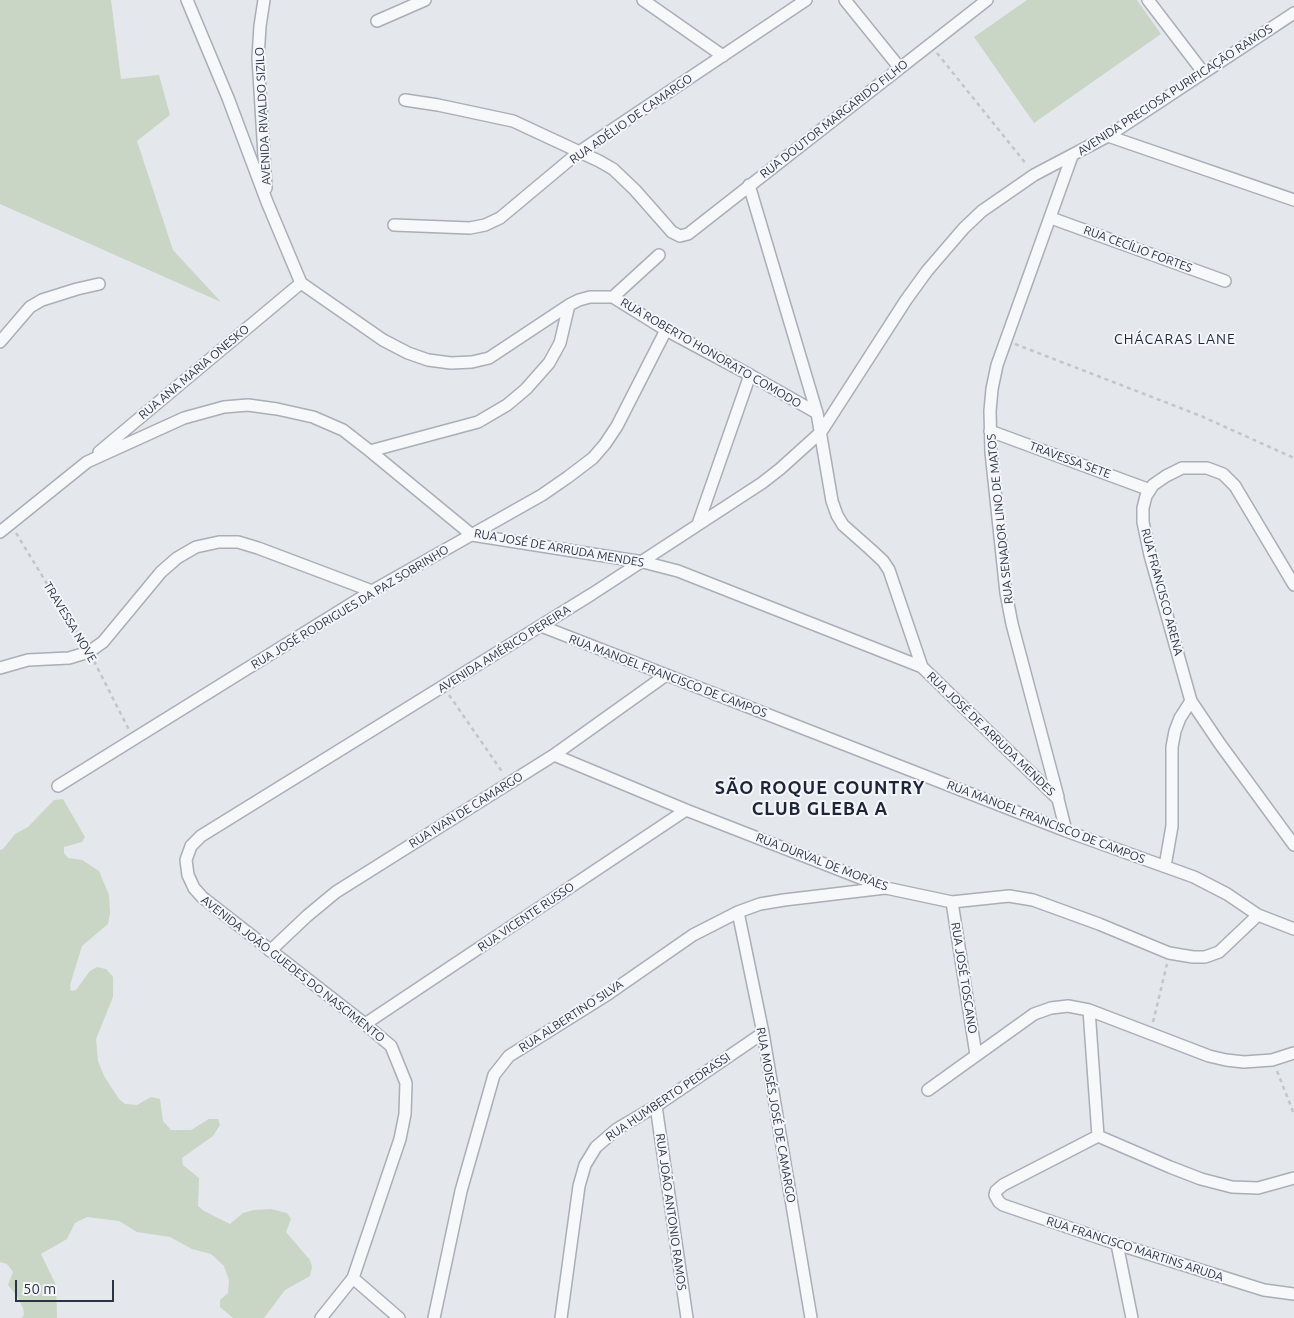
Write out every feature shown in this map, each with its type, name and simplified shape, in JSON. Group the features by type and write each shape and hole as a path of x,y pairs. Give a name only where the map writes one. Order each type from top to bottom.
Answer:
{"street":[{"path":"187,0 301,283"},
{"name":"AVENIDA RIVALDO SIZILO","path":"264,0 258,58 267,202"},
{"path":"377,20 425,0"},
{"path":"643,0 722,56"},
{"name":"RUA ADÉLIO DE CAMARGO","path":"394,225 470,228 500,218 579,152 806,0"},
{"path":"845,0 899,67"},
{"name":"RUA DOUTOR MARGARIDO FILHO","path":"579,152 613,169 635,190 672,232 680,236 688,234 987,0"},
{"path":"1148,0 1203,72"},
{"name":"AVENIDA PRECIOSA PURIFICAÇÃO RAMOS","path":"821,432 906,300 927,271 964,228 982,211 1034,175 1108,136 1294,13"},
{"path":"405,100 513,121 579,152"},
{"path":"1108,136 1294,200"},
{"name":"RUA SENADOR LINO DE MATOS","path":"1058,798 1012,624 1006,594 991,461 990,431 992,389 997,365 1072,156"},
{"path":"749,185 817,413"},
{"name":"RUA CECÍLIO FORTES","path":"1051,218 1224,281"},
{"path":"613,297 659,255"},
{"name":"RUA ROBERTO HONORATO COMODO","path":"301,283 383,340 408,353 428,360 450,364 489,358 569,306 590,297 613,297 666,330 817,413 832,501 837,515 843,525 883,561 889,570 922,668"},
{"name":"RUA ANA MARIA ONESKO","path":"87,462 301,283"},
{"path":"0,342 30,307 42,300 100,284"},
{"path":"370,451 478,422 507,405 526,389 549,363 560,343 569,306"},
{"name":"RUA JOSÉ RODRIGUES DA PAZ SOBRINHO","path":"58,786 372,591 542,495 568,478 593,458 617,426 666,330"},
{"path":"698,524 750,375"},
{"name":"RUA JOSÉ DE ARRUDA MENDES","path":"0,532 87,462 184,418 224,407 248,406 277,409 313,417 343,430 472,535 644,562 678,571 922,668 1058,798 1066,831"},
{"name":"TRAVESSA SETE","path":"990,431 1150,490"},
{"name":"AVENIDA AMÉRICO PEREIRA","path":"186,860 191,846 201,836 644,562 698,524 762,483 821,432"},
{"path":"1150,490 1153,485 1166,476 1182,468 1207,468 1223,474 1235,486 1294,585"},
{"name":"RUA FRANCISCO ARENA","path":"1150,490 1146,496 1143,508 1143,522 1150,554 1191,701 1294,845"},
{"path":"0,668 28,660 69,658 89,652 103,642 161,572 177,558 196,547 219,542 238,542 258,548 372,591"},
{"name":"RUA MANOEL FRANCISCO DE CAMPOS","path":"541,626 1066,831 1194,877 1227,894 1258,914 1294,929"},
{"name":"RUA IVAN DE CAMARGO","path":"270,951 336,892 554,755 666,675"},
{"path":"1165,866 1172,826 1172,747 1180,718 1191,701"},
{"name":"RUA DURVAL DE MORAES","path":"554,755 686,810 886,888 952,902 1009,896 1033,900 1099,924 1169,953 1205,957 1218,952 1258,914"},
{"name":"RUA VICENTE RUSSO","path":"365,1024 686,810"},
{"name":"AVENIDA JOÃO GUEDES DO NASCIMENTO","path":"186,860 188,875 194,888 202,897 391,1046 406,1083 405,1114 400,1139 354,1278"},
{"name":"RUA ALBERTINO SILVA","path":"434,1318 461,1191 494,1075 509,1056 608,994 693,935 738,912 760,904 784,900 886,888"},
{"name":"RUA JOSÉ TOSCANO","path":"952,902 976,1055"},
{"name":"RUA MOISÉS JOSÉ DE CAMARGO","path":"738,912 763,1033 811,1318"},
{"path":"928,1090 1034,1014 1051,1008 1068,1006 1089,1010 1217,1058 1244,1062 1272,1060 1294,1053"},
{"path":"1089,1010 1098,1136 1170,1168 1232,1187 1258,1188 1294,1178"},
{"name":"RUA HUMBERTO PEDRASSI","path":"561,1318 584,1165 596,1147 617,1129 656,1106 763,1033"},
{"name":"RUA JOÃO ANTONIO RAMOS","path":"656,1106 687,1318"},
{"name":"RUA FRANCISCO MARTINS ARUDA","path":"1098,1136 1003,1185 996,1191 995,1195 999,1202 1117,1244 1264,1290 1294,1294"},
{"path":"1117,1244 1132,1318"},
{"path":"321,1318 354,1278 399,1318"}],"path":[{"path":"929,44 1034,175"},
{"path":"1006,341 1201,416 1294,458"},
{"name":"TRAVESSA NOVE","path":"10,524 89,652 133,739"},
{"path":"443,687 509,782"},
{"path":"1151,1034 1169,953"},
{"path":"1272,1060 1294,1114"}],"green space":[{"path":"0,0 111,0 121,79 159,75 170,115 137,141 173,250 221,302 0,204"},
{"path":"1027,0 1137,0 1161,34 1034,123 974,37"},
{"path":"63,799 85,837 82,842 64,847 64,853 68,858 82,860 99,871 109,895 110,913 108,924 82,946 70,985 71,991 76,990 90,971 97,967 106,969 113,977 113,997 96,1039 98,1061 104,1076 119,1099 125,1104 137,1105 151,1097 160,1099 163,1121 171,1130 191,1130 209,1119 218,1119 220,1125 213,1136 182,1158 183,1165 199,1178 198,1206 230,1224 243,1213 254,1210 271,1209 287,1213 291,1219 286,1232 310,1260 312,1267 310,1276 285,1290 264,1318 233,1318 220,1307 220,1300 228,1293 229,1280 224,1266 211,1254 192,1249 170,1237 137,1232 119,1221 87,1217 75,1223 67,1239 41,1254 56,1285 57,1318 22,1318 24,1314 23,1308 17,1296 8,1285 13,1272 7,1264 0,1262 0,850 3,849 15,834 28,827 54,800"}],"district":[{"name":"CHÁCARAS LANE","path":"1175,339"},
{"name":"SÃO ROQUE COUNTRY CLUB GLEBA A","path":"820,798"}]}
